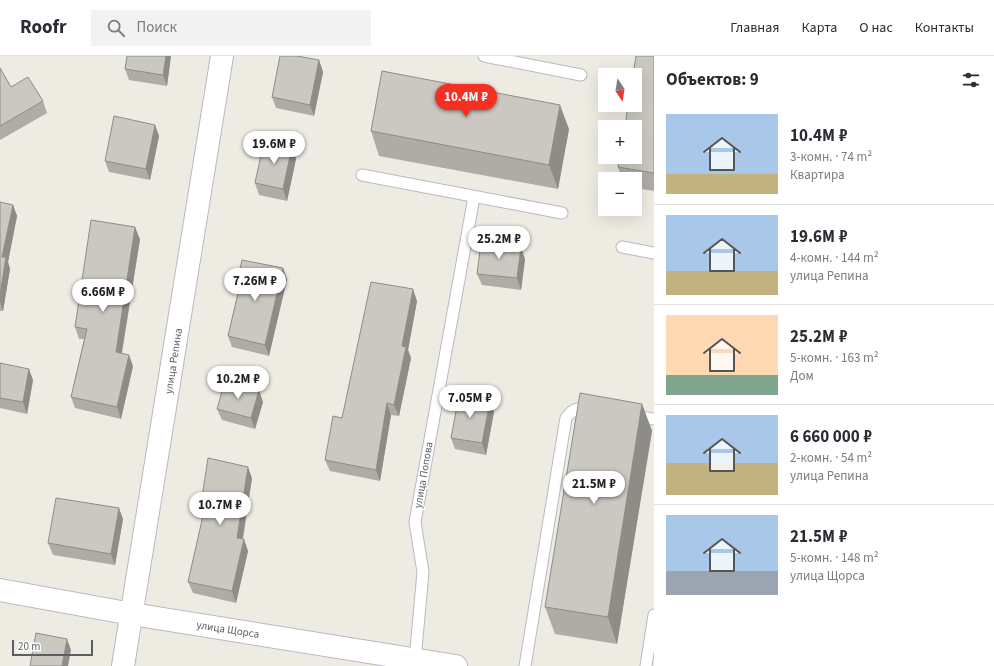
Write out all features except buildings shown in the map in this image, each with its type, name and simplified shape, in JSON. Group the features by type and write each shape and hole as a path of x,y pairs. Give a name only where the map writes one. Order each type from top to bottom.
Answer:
{"street":[{"name":"улица Репина","path":"124,666 222,56"},
{"name":"улица Щорса","path":"0,590 132,614 456,666"}],"lane":[{"path":"484,56 581,75"},
{"path":"362,175 562,213"},
{"name":"улица Попова","path":"415,660 423,572 415,522 474,197"},
{"path":"622,247 654,253"},
{"path":"525,666 566,418 570,412 576,408 600,410"},
{"path":"623,414 654,419"},
{"path":"646,666 654,615"}]}
